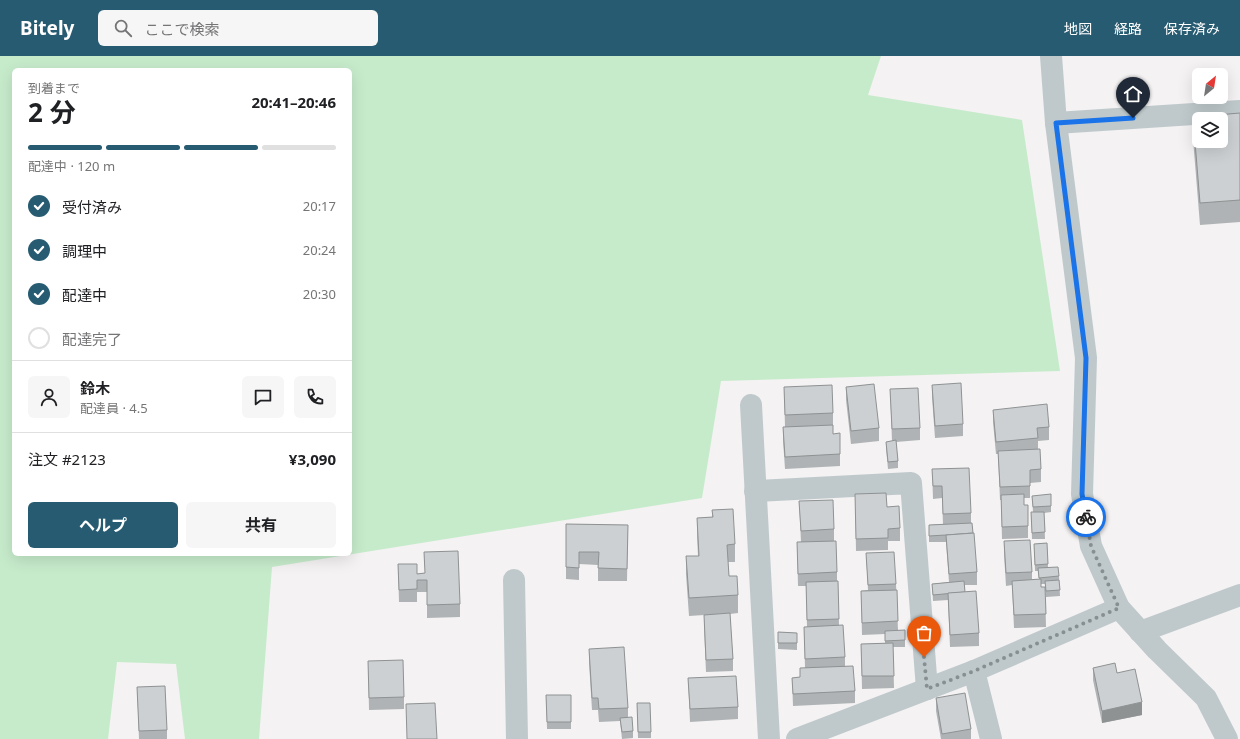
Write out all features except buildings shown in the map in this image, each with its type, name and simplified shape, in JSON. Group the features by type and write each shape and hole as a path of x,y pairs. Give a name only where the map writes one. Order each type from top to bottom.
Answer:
{"street":[{"path":"1051,56 1056,123 1086,358 1082,494 1091,546 1119,608 1157,650 1206,698 1227,739"},
{"path":"1056,123 1240,111"},
{"path":"751,405 769,739"},
{"path":"755,491 911,483 927,689"},
{"path":"514,580 517,739"},
{"path":"1140,632 1240,595"},
{"path":"797,739 974,671 1119,608"},
{"path":"974,671 991,739"}],"green space":[{"path":"0,56 881,56 868,95 1022,120 1060,371 721,381 702,498 352,554 352,68 12,68 12,556 341,556 272,567 259,739 185,739 176,664 117,662 108,739 0,739"}],"way so far":[{"path":"924,657 927,689 974,671 1119,608 1091,546 1086,517"}],"route":[{"path":"1086,517 1082,494 1086,358 1056,123 1133,118"}]}
